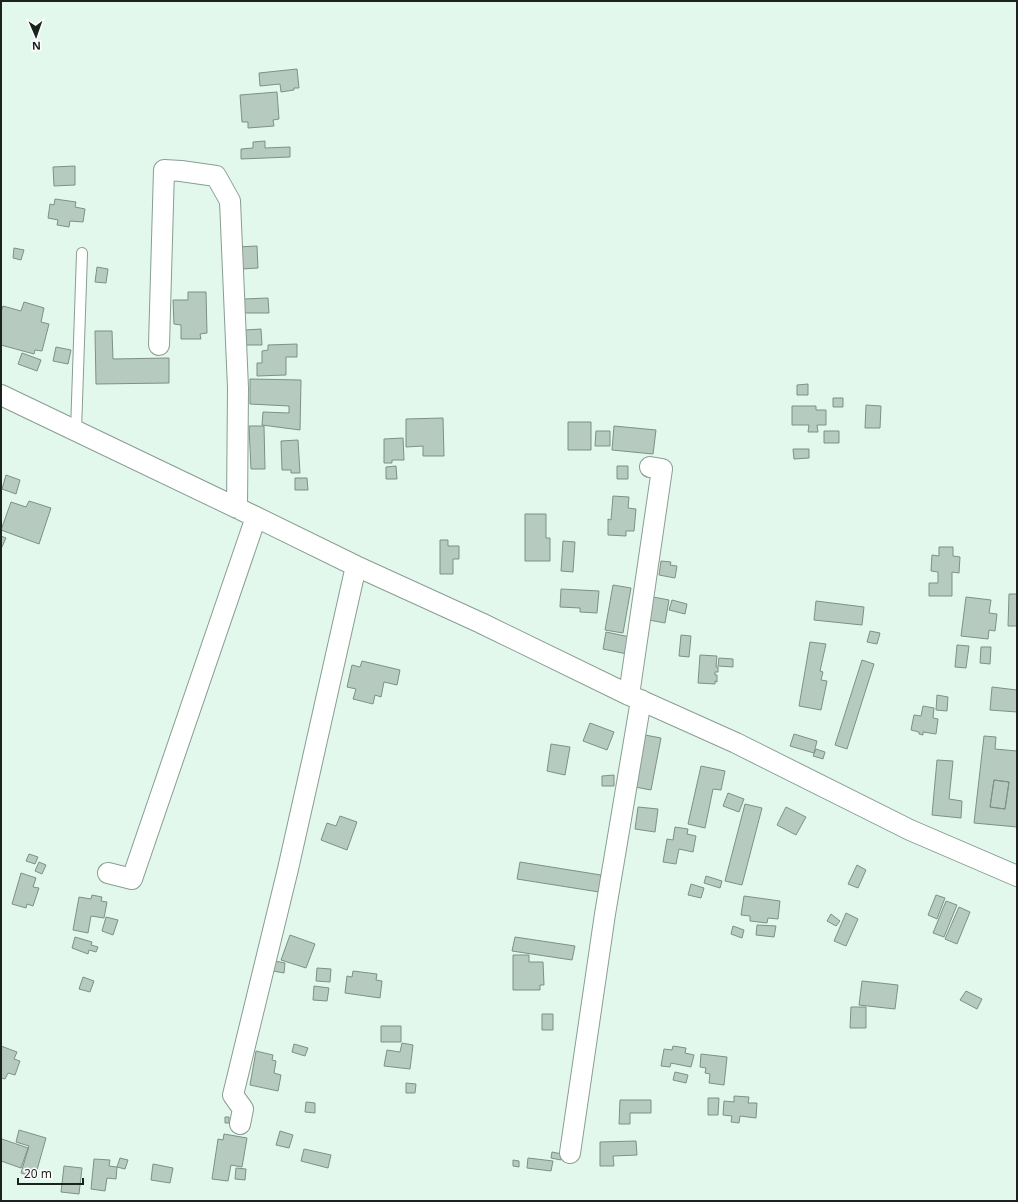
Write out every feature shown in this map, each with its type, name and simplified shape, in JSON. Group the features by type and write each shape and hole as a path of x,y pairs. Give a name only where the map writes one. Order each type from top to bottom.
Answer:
{"street":[{"path":"159,345 164,170 216,176 230,201 238,388 237,508"},
{"path":"1,395 356,566 736,743 910,830 1017,876"},
{"path":"570,1153 635,697 662,469 650,467"},
{"path":"108,873 132,880 256,517"},
{"path":"240,1124 243,1109 232,1095 288,869 356,566"}],"lane":[{"path":"76,431 82,253"}],"building":[{"path":"297,69 299,88 281,92 280,84 260,86 259,73"},
{"path":"277,92 279,119 273,120 274,126 248,128 248,122 242,122 240,95"},
{"path":"265,141 265,148 290,147 290,157 241,159 241,149 253,148 253,142"},
{"path":"75,166 75,185 54,186 53,167"},
{"path":"55,199 76,202 75,207 85,209 83,222 70,221 69,227 57,225 58,220 48,218 50,204 54,205"},
{"path":"257,246 258,268 242,269 237,247"},
{"path":"14,248 24,250 21,260 13,258"},
{"path":"97,267 108,269 106,283 95,282"},
{"path":"188,292 206,292 207,333 200,334 201,339 181,339 181,325 174,324 173,300 188,300"},
{"path":"268,298 269,313 244,313 244,299"},
{"path":"24,302 44,308 41,322 49,324 42,351 35,350 34,354 1,345 1,312 3,306 21,311"},
{"path":"261,329 262,345 246,345 245,330"},
{"path":"95,331 112,331 113,359 169,358 169,383 96,384"},
{"path":"297,344 297,357 286,357 286,375 257,376 257,363 262,363 262,351 268,350 268,345"},
{"path":"56,347 71,350 68,364 53,361"},
{"path":"22,353 41,360 37,371 18,364"},
{"path":"250,379 301,380 300,430 262,425 263,412 289,413 289,406 250,404"},
{"path":"808,384 808,395 797,395 797,385"},
{"path":"833,398 843,398 843,407 833,407"},
{"path":"866,405 881,406 880,428 865,428"},
{"path":"792,406 816,406 816,410 826,410 826,425 817,425 818,432 808,432 809,425 792,425"},
{"path":"443,418 444,456 423,456 423,446 406,447 406,419"},
{"path":"568,422 591,422 591,450 568,450"},
{"path":"249,426 264,426 265,469 251,469"},
{"path":"614,426 656,430 653,454 612,450"},
{"path":"596,431 610,431 610,446 595,446"},
{"path":"824,431 839,431 839,443 824,443"},
{"path":"403,438 404,460 392,460 392,463 384,463 384,439"},
{"path":"298,440 300,473 291,473 291,470 282,470 281,441"},
{"path":"793,449 809,449 809,458 794,459"},
{"path":"396,466 397,479 386,479 386,467"},
{"path":"617,466 628,466 628,479 617,479"},
{"path":"6,475 20,480 16,494 2,489"},
{"path":"295,478 307,478 308,490 295,490"},
{"path":"613,496 629,497 628,508 636,509 634,531 626,531 626,536 608,535 608,519 611,520"},
{"path":"29,501 51,508 39,544 1,530 11,502 26,507"},
{"path":"525,514 546,514 546,538 550,538 550,561 525,561"},
{"path":"1,536 6,538 1,549"},
{"path":"440,540 448,540 448,546 459,546 459,559 453,559 453,574 440,574"},
{"path":"563,541 575,542 573,572 561,571"},
{"path":"939,547 953,547 953,556 960,557 959,573 952,572 952,596 929,596 929,583 938,583 938,572 931,571 932,555 939,556"},
{"path":"661,561 671,562 670,565 677,566 675,578 659,575"},
{"path":"613,585 631,588 623,633 605,630"},
{"path":"561,589 599,591 597,613 580,612 580,608 560,607"},
{"path":"1009,594 1017,594 1017,626 1008,626"},
{"path":"653,597 669,600 665,623 649,620"},
{"path":"966,597 991,600 989,613 997,614 995,631 989,630 988,639 961,636"},
{"path":"672,600 687,604 685,614 669,610"},
{"path":"816,601 864,607 862,625 814,620"},
{"path":"870,631 880,633 877,644 867,642"},
{"path":"606,632 630,637 627,654 603,649"},
{"path":"681,635 691,636 689,657 679,656"},
{"path":"810,642 826,644 820,671 823,672 821,680 827,681 821,710 799,706"},
{"path":"957,645 969,646 966,668 955,667"},
{"path":"981,647 991,647 990,664 980,663"},
{"path":"700,655 717,656 716,667 718,667 718,672 715,672 715,675 717,675 717,682 715,681 715,684 698,683"},
{"path":"719,658 733,659 733,667 718,666"},
{"path":"862,660 874,664 847,749 835,745"},
{"path":"362,661 400,670 397,685 384,682 381,697 375,695 373,704 353,699 356,689 347,687 352,665 360,667"},
{"path":"992,687 1017,690 1017,712 990,710"},
{"path":"937,695 948,697 947,711 936,710"},
{"path":"923,706 934,708 933,718 938,719 936,734 923,732 923,735 919,734 919,732 911,730 914,715 921,716"},
{"path":"590,723 614,732 607,750 583,741"},
{"path":"794,734 817,741 814,753 790,746"},
{"path":"645,735 661,738 651,790 635,787"},
{"path":"984,736 996,737 995,749 1017,751 1017,827 974,823","holes":["994,780 1009,782 1005,809 990,807"]},
{"path":"551,744 570,747 565,775 547,771"},
{"path":"816,749 825,752 823,759 813,756"},
{"path":"937,760 953,761 949,799 962,801 961,818 932,815"},
{"path":"701,766 725,771 721,790 713,789 705,828 688,824"},
{"path":"614,775 614,786 602,786 602,776"},
{"path":"994,780 1009,782 1005,809 990,807"},
{"path":"728,793 744,799 739,812 723,806"},
{"path":"745,804 762,808 742,885 725,881"},
{"path":"638,807 658,809 655,832 635,829"},
{"path":"786,807 806,817 796,835 777,825"},
{"path":"340,816 357,822 347,850 321,840 327,823 336,826"},
{"path":"675,827 688,829 687,834 696,836 693,852 679,849 676,864 663,862 667,839 673,840"},
{"path":"29,854 38,857 35,864 26,861"},
{"path":"39,862 46,865 42,874 35,871"},
{"path":"520,862 601,875 599,892 517,879"},
{"path":"857,865 866,870 858,888 848,884"},
{"path":"21,873 36,878 33,887 39,888 33,906 27,904 26,908 12,904"},
{"path":"706,876 722,881 720,888 704,883"},
{"path":"691,884 704,888 701,898 688,895"},
{"path":"92,895 102,897 101,901 107,902 104,918 91,916 88,933 73,930 79,897 91,899"},
{"path":"936,895 945,898 937,919 928,915"},
{"path":"744,896 780,901 778,919 768,918 767,923 750,921 750,916 741,915"},
{"path":"946,901 957,905 944,937 933,933"},
{"path":"959,907 970,912 957,944 945,939"},
{"path":"846,913 858,919 846,946 834,941"},
{"path":"831,914 840,921 836,926 827,921"},
{"path":"106,917 118,920 113,935 102,931"},
{"path":"757,925 776,926 774,937 756,935"},
{"path":"733,926 744,930 742,938 731,934"},
{"path":"290,935 315,944 306,968 281,960"},
{"path":"75,937 92,942 91,945 98,947 96,952 89,950 88,954 72,948"},
{"path":"515,937 575,946 572,960 512,951"},
{"path":"513,955 529,955 529,962 543,962 544,985 540,985 540,990 513,990"},
{"path":"275,961 285,963 284,973 273,971"},
{"path":"317,968 331,969 330,982 316,981"},
{"path":"353,971 377,974 376,980 382,981 380,998 345,993 347,976 352,977"},
{"path":"83,977 94,981 90,992 79,989"},
{"path":"862,981 898,985 895,1009 859,1005"},
{"path":"314,986 329,988 327,1001 313,1000"},
{"path":"966,991 982,999 977,1009 960,1000"},
{"path":"851,1007 866,1007 866,1028 850,1028"},
{"path":"542,1014 553,1014 553,1030 542,1030"},
{"path":"381,1026 401,1026 401,1042 381,1042"},
{"path":"402,1043 413,1045 410,1069 384,1066 387,1050 400,1052"},
{"path":"294,1044 308,1048 305,1056 292,1052"},
{"path":"1,1046 17,1052 14,1059 20,1061 15,1075 8,1073 5,1079 1,1078"},
{"path":"673,1046 686,1048 685,1053 694,1055 691,1067 671,1063 670,1067 661,1066 664,1049 672,1050"},
{"path":"256,1051 273,1055 272,1060 276,1061 274,1073 281,1075 278,1091 250,1085"},
{"path":"701,1054 727,1057 724,1085 709,1083 710,1074 705,1073 706,1068 700,1067"},
{"path":"675,1072 688,1075 686,1083 673,1080"},
{"path":"406,1083 416,1084 415,1093 406,1093"},
{"path":"734,1096 749,1097 748,1103 757,1103 756,1118 740,1116 739,1123 731,1122 732,1116 723,1115 724,1101 734,1102"},
{"path":"708,1098 719,1098 718,1115 708,1115"},
{"path":"620,1100 651,1100 651,1113 630,1113 630,1124 619,1124"},
{"path":"306,1102 315,1103 315,1113 305,1112"},
{"path":"225,1117 229,1117 229,1123 225,1123"},
{"path":"19,1130 46,1138 35,1177 21,1173 29,1146 16,1142"},
{"path":"280,1131 293,1135 289,1148 276,1145"},
{"path":"224,1134 247,1138 242,1167 231,1165 228,1181 212,1179 218,1139 223,1140"},
{"path":"2,1139 28,1148 21,1168 1,1161"},
{"path":"636,1141 637,1155 613,1156 614,1166 600,1166 600,1142"},
{"path":"304,1149 331,1155 328,1168 301,1161"},
{"path":"552,1152 562,1154 561,1160 551,1158"},
{"path":"120,1158 128,1160 125,1169 117,1167"},
{"path":"528,1158 553,1161 551,1171 527,1168"},
{"path":"94,1159 110,1160 109,1166 117,1167 116,1179 107,1178 105,1191 91,1189"},
{"path":"513,1160 519,1161 519,1167 513,1166"},
{"path":"153,1164 173,1168 170,1183 151,1180"},
{"path":"64,1166 82,1168 79,1194 61,1192"},
{"path":"236,1168 246,1169 245,1180 235,1179"}]}
